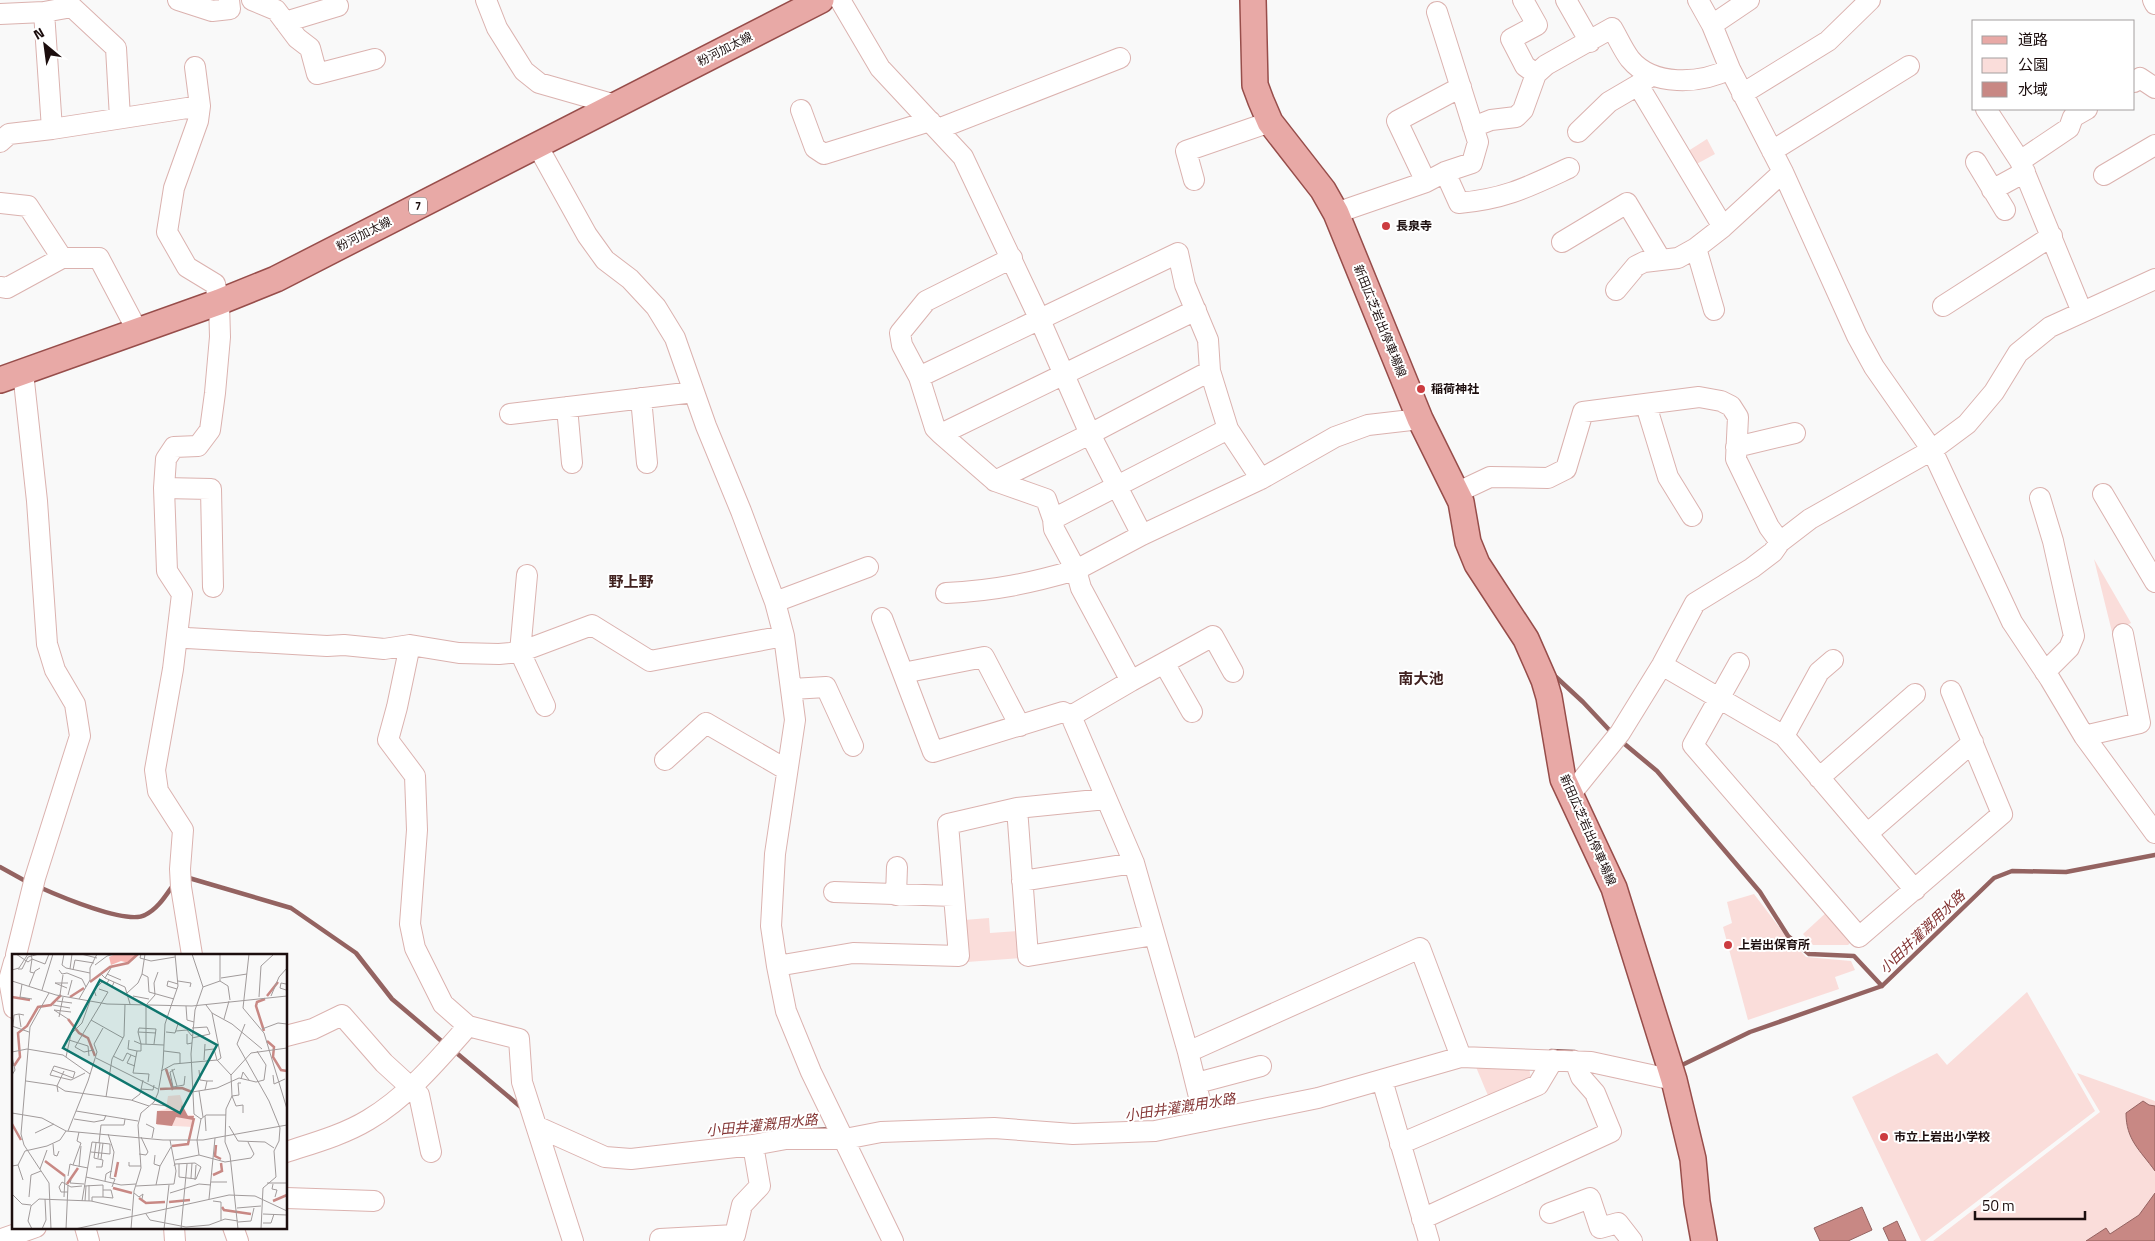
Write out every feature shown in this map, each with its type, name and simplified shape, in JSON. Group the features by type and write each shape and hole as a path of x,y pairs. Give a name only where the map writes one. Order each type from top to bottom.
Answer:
{"main road":[{"name":"粉河加太線","path":"0,380 219,302 276,279 821,0"},
{"name":"新田広芝岩出停車場線","path":"1253,0 1255,85 1270,122 1323,190 1336,213 1420,419 1461,502 1468,542 1477,564 1526,639 1544,680 1549,696 1562,779 1614,888 1674,1080 1693,1159 1697,1202 1704,1241"}],"street":[{"path":"178,0 212,11 230,9 229,0"},
{"path":"252,0 276,10 297,38 310,48 317,74 375,59"},
{"path":"486,0 497,28 524,71 539,83 616,105"},
{"path":"840,0 880,68 963,157 1012,258 1090,434 1142,535"},
{"path":"1523,0 1537,25 1511,39 1525,66 1536,74"},
{"path":"1566,0 1590,42"},
{"path":"1698,0 1712,25 1730,70 1783,172 1857,336 1874,367 1932,450 2012,622 2084,736 2155,833"},
{"path":"1712,25 1749,0"},
{"path":"1742,94 1828,41 1870,0"},
{"path":"2153,0 2155,4"},
{"path":"285,22 338,6"},
{"path":"0,14 44,12 72,7 116,48 120,118"},
{"path":"44,12 52,128"},
{"path":"1336,213 1426,182 1445,172 1472,163 1478,142 1437,12"},
{"path":"1473,127 1491,120 1516,117 1523,110 1536,74 1546,65 1612,28 1629,58 1641,69 1645,80 1723,227"},
{"path":"801,110 815,148 824,154 934,125 1120,58"},
{"path":"1772,151 1909,66"},
{"path":"192,954 180,878 183,830 158,792 155,770 178,634 182,594 168,571 164,488 166,459 174,447 198,446 210,430 220,337 219,302 214,284 188,267 167,232 174,188 198,121 200,106 195,67"},
{"path":"1578,132 1609,102 1645,80 1698,81 1730,70"},
{"path":"2135,81 2140,78 2155,88"},
{"path":"1426,182 1397,121 1461,87"},
{"path":"0,142 8,134 200,106"},
{"path":"1992,190 2069,128 2073,117 2085,110"},
{"path":"1991,111 2022,166 2082,312"},
{"path":"1194,180 1186,152 1270,122"},
{"path":"2104,175 2155,144"},
{"path":"537,145 587,235 605,260 630,279 656,306 675,338 775,602 784,636 795,720 775,854 772,926 777,966 786,1011 811,1072 893,1241"},
{"path":"1976,162 2005,210"},
{"path":"1445,172 1460,203 1490,200 1522,190 1569,168"},
{"path":"1616,290 1636,266 1644,262 1678,258 1696,248 1723,227 1783,172"},
{"path":"0,203 28,206 62,258"},
{"path":"1562,242 1627,203 1661,260"},
{"path":"1943,306 2052,236"},
{"path":"1696,248 1714,310"},
{"path":"919,377 1178,253 1184,285 1208,340 1210,371 1228,429 1261,479"},
{"path":"0,287 7,288 62,258 99,258 137,330"},
{"path":"1012,258 926,301 900,333 902,345 919,377 935,428 995,480 1046,499 1053,518 1054,529 1076,570 1081,588 1131,681"},
{"path":"1570,795 1620,732 1662,665 1695,604 1752,568 1773,552 1780,542 1810,519 1932,450 1967,424 1994,392 2018,353 2050,327 2155,279"},
{"path":"942,434 1196,310"},
{"path":"995,480 1090,434 1210,371"},
{"path":"16,954 33,886 80,736 75,704 55,670 47,644 37,501 23,372"},
{"path":"510,414 694,392"},
{"path":"1456,493 1490,477 1548,478 1566,469 1583,412 1699,397 1721,401 1732,406 1738,417 1736,460 1769,526 1780,542"},
{"path":"641,398 647,462"},
{"path":"1646,405 1668,477 1692,516"},
{"path":"567,407 572,463"},
{"path":"946,593 987,591 1032,583 1076,570 1142,535 1261,479 1335,437 1368,425 1420,419"},
{"path":"1053,518 1228,429"},
{"path":"1736,448 1795,434"},
{"path":"164,488 211,489 213,588"},
{"path":"2103,494 2155,582"},
{"path":"2040,498 2054,541 2074,636 2069,648 2045,672"},
{"path":"775,602 868,567"},
{"path":"527,575 520,652 545,706"},
{"path":"882,618 933,752 1064,712 1071,716 1134,863 1188,1052 1204,1117"},
{"path":"178,634 187,638 327,646 344,645 384,649 410,645 459,653 499,654 520,652 592,626 650,662 784,636"},
{"path":"2084,736 2140,723 2123,634"},
{"path":"1071,716 1213,636 1233,672"},
{"path":"410,645 388,740 415,776 417,830 410,924 416,948 443,1004 468,1026 519,1039 522,1082 573,1241"},
{"path":"903,673 984,657 1020,726"},
{"path":"1784,736 1820,672 1833,660"},
{"path":"1164,663 1192,712"},
{"path":"1739,663 1693,745 1859,937 2002,814 1951,691"},
{"path":"1662,665 1720,697 1784,736 1915,890"},
{"path":"792,689 826,687 853,746"},
{"path":"1819,778 1915,694"},
{"path":"665,760 706,723 787,770"},
{"path":"1867,834 1972,742"},
{"path":"777,966 853,953 959,956 948,824 1016,808 1106,799"},
{"path":"1016,808 1028,956 1154,935"},
{"path":"1022,881 1134,863"},
{"path":"896,894 897,867"},
{"path":"834,892 954,896"},
{"path":"1188,1052 1420,948 1459,1051"},
{"path":"12,969 9,980 12,997"},
{"path":"288,1035 313,1029 342,1015 384,1063 419,1095 431,1152"},
{"path":"288,1151 341,1134 367,1121 410,1087 468,1026"},
{"path":"538,1127 605,1157 631,1159 753,1145 786,1139 844,1139 881,1132 994,1128 1073,1134 1155,1131 1204,1117 1318,1098 1382,1080 1459,1051 1575,1061 1633,1070 1674,1080"},
{"path":"1400,1144 1538,1084 1553,1060"},
{"path":"1422,1219 1612,1132 1595,1093 1580,1078 1575,1061"},
{"path":"1196,1083 1261,1066"},
{"path":"1382,1080 1429,1241"},
{"path":"660,1239 735,1235 742,1205 760,1186 753,1145"},
{"path":"288,1198 374,1201"},
{"path":"1550,1212 1590,1198 1600,1228 1618,1223 1632,1241"},
{"path":"2,1239 33,1228"},
{"path":"85,1228 89,1241"},
{"path":"174,1228 175,1241"},
{"path":"233,1228 238,1241"}],"green space":[{"path":"1707,139 1715,154 1693,166 1685,153"},
{"path":"2094,559 2131,623 2112,632"},
{"path":"1754,894 1782,931 1806,957 1851,961 1855,970 1835,977 1839,989 1748,1020 1723,927 1732,923 1727,902"},
{"path":"1828,911 1854,939 1848,945 1813,945 1803,934"},
{"path":"989,918 990,933 1019,931 1021,958 967,962 964,920"},
{"path":"2027,992 2095,1111 1925,1241 1921,1241 1852,1097 1937,1053 1947,1065"},
{"path":"1476,1067 1529,1067 1531,1079 1489,1098"},
{"path":"2077,1073 2155,1101 2155,1241 1933,1241 2100,1112"}],"water":[{"path":"2143,1101 2155,1106 2155,1171 2131,1138 2128,1130 2126,1113"},
{"path":"2155,1193 2155,1241 2086,1241 2106,1228 2110,1234 2139,1215"},
{"path":"1862,1207 1872,1230 1848,1241 1820,1241 1814,1228"},
{"path":"1897,1221 1906,1241 1889,1241 1883,1228"}],"waterway":[{"path":"1556,677 1613,734"},
{"path":"1621,741 1657,771 1760,892 1788,936 1809,954 1854,956 1882,986"},
{"name":"小田井灌漑用水路","path":"1682,1065 1750,1032 1882,986 1994,878 2012,871 2066,872 2155,855"},
{"name":"小田井灌漑用水路","path":"0,867 29,883"},
{"name":"小田井灌漑用水路","path":"185,879 189,878 291,908 356,953 392,999 445,1044"},
{"name":"小田井灌漑用水路","path":"39,887 61,897 109,913 136,917 145,915 154,909 174,884"},
{"name":"小田井灌漑用水路","path":"453,1050 522,1108"},
{"name":"小田井灌漑用水路","path":"1551,1051 1575,1052"},
{"name":"小田井灌漑用水路","path":"813,1130 832,1129"}],"place":[{"name":"長泉寺","path":"1386,226"},
{"name":"稲荷神社","path":"1421,389"},
{"name":"上岩出保育所","path":"1728,945"},
{"name":"市立上岩出小学校","path":"1884,1137"}],"district":[{"name":"野上野","path":"631,582"},
{"name":"南大池","path":"1421,679"}]}
